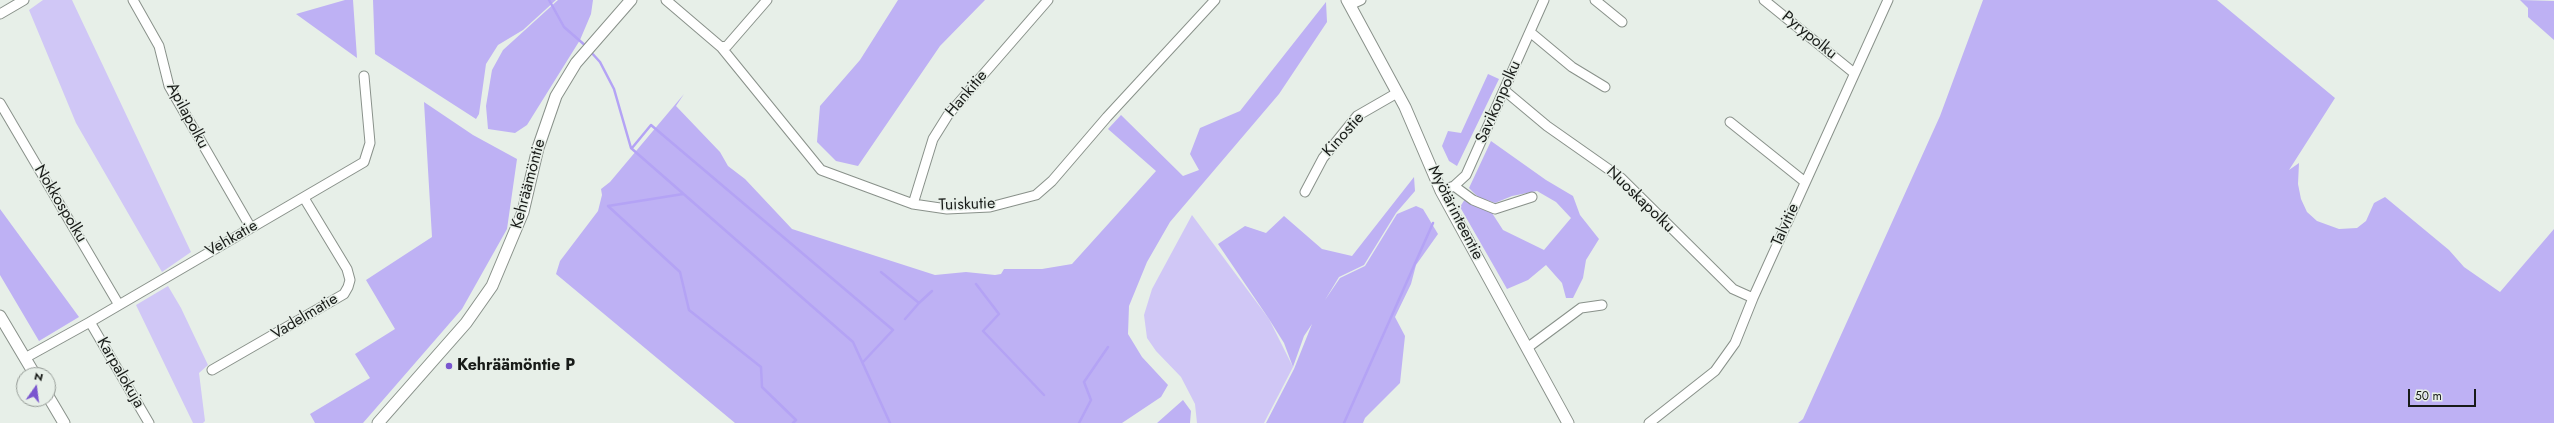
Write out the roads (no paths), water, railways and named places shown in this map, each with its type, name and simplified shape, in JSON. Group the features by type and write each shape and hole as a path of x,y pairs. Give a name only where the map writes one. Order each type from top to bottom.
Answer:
{"street":[{"path":"0,14 10,3 24,0"},
{"name":"Apilapolku","path":"133,0 159,46 168,86 251,228"},
{"name":"Kehräämöntie","path":"378,423 466,323 492,286 524,212 538,148 556,96 580,58 631,0"},
{"name":"Tuiskutie","path":"666,0 721,47 820,170 913,204 947,209 990,206 1036,195 1052,181 1107,117 1215,0"},
{"path":"721,47 727,46 767,0"},
{"name":"Hankitie","path":"913,204 933,139 948,115 1048,0"},
{"path":"1349,3 1361,0"},
{"name":"Savikonpolku","path":"1441,191 1454,186 1466,176 1544,0"},
{"path":"1595,0 1622,22"},
{"name":"Pyrypolku","path":"1764,0 1854,73"},
{"name":"Talvitie","path":"1649,423 1715,371 1735,343 1753,298 1888,0"},
{"name":"Myötärinteentie","path":"1349,3 1397,93 1441,191 1568,423"},
{"path":"1530,32 1572,67 1605,87"},
{"name":"Vehkatie","path":"25,358 120,305 364,162 370,142 364,76"},
{"name":"Nuoskapolku","path":"1504,90 1547,126 1615,173 1733,289 1753,298"},
{"name":"Kinostie","path":"1306,192 1323,158 1357,116 1397,93"},
{"name":"Nokkospolku","path":"0,103 120,305"},
{"path":"1730,122 1805,182"},
{"path":"1454,186 1473,200 1495,209 1532,197"},
{"name":"Vadelmatie","path":"212,370 344,294 348,287 350,280 347,269 304,198"},
{"path":"1527,348 1581,308 1602,305"},
{"path":"0,316 31,367"},
{"name":"Karpalokuja","path":"90,322 149,423"},
{"path":"55,407 64,423"}],"waterway":[{"path":"549,0 564,27 587,47"},
{"path":"590,51 600,62 614,89 631,148 853,342 890,423"},
{"path":"632,148 651,125 893,330 863,362"},
{"path":"683,194 608,206 680,272 689,310 761,367 762,387 796,420 793,423"},
{"path":"1344,423 1433,223"},
{"path":"881,272 919,303 932,291"},
{"path":"976,284 999,314 983,331 1044,395"},
{"path":"905,319 919,303"},
{"path":"1079,423 1091,400 1084,382 1108,347"}],"place":[{"name":"Kehräämöntie P","path":"449,366"}]}
